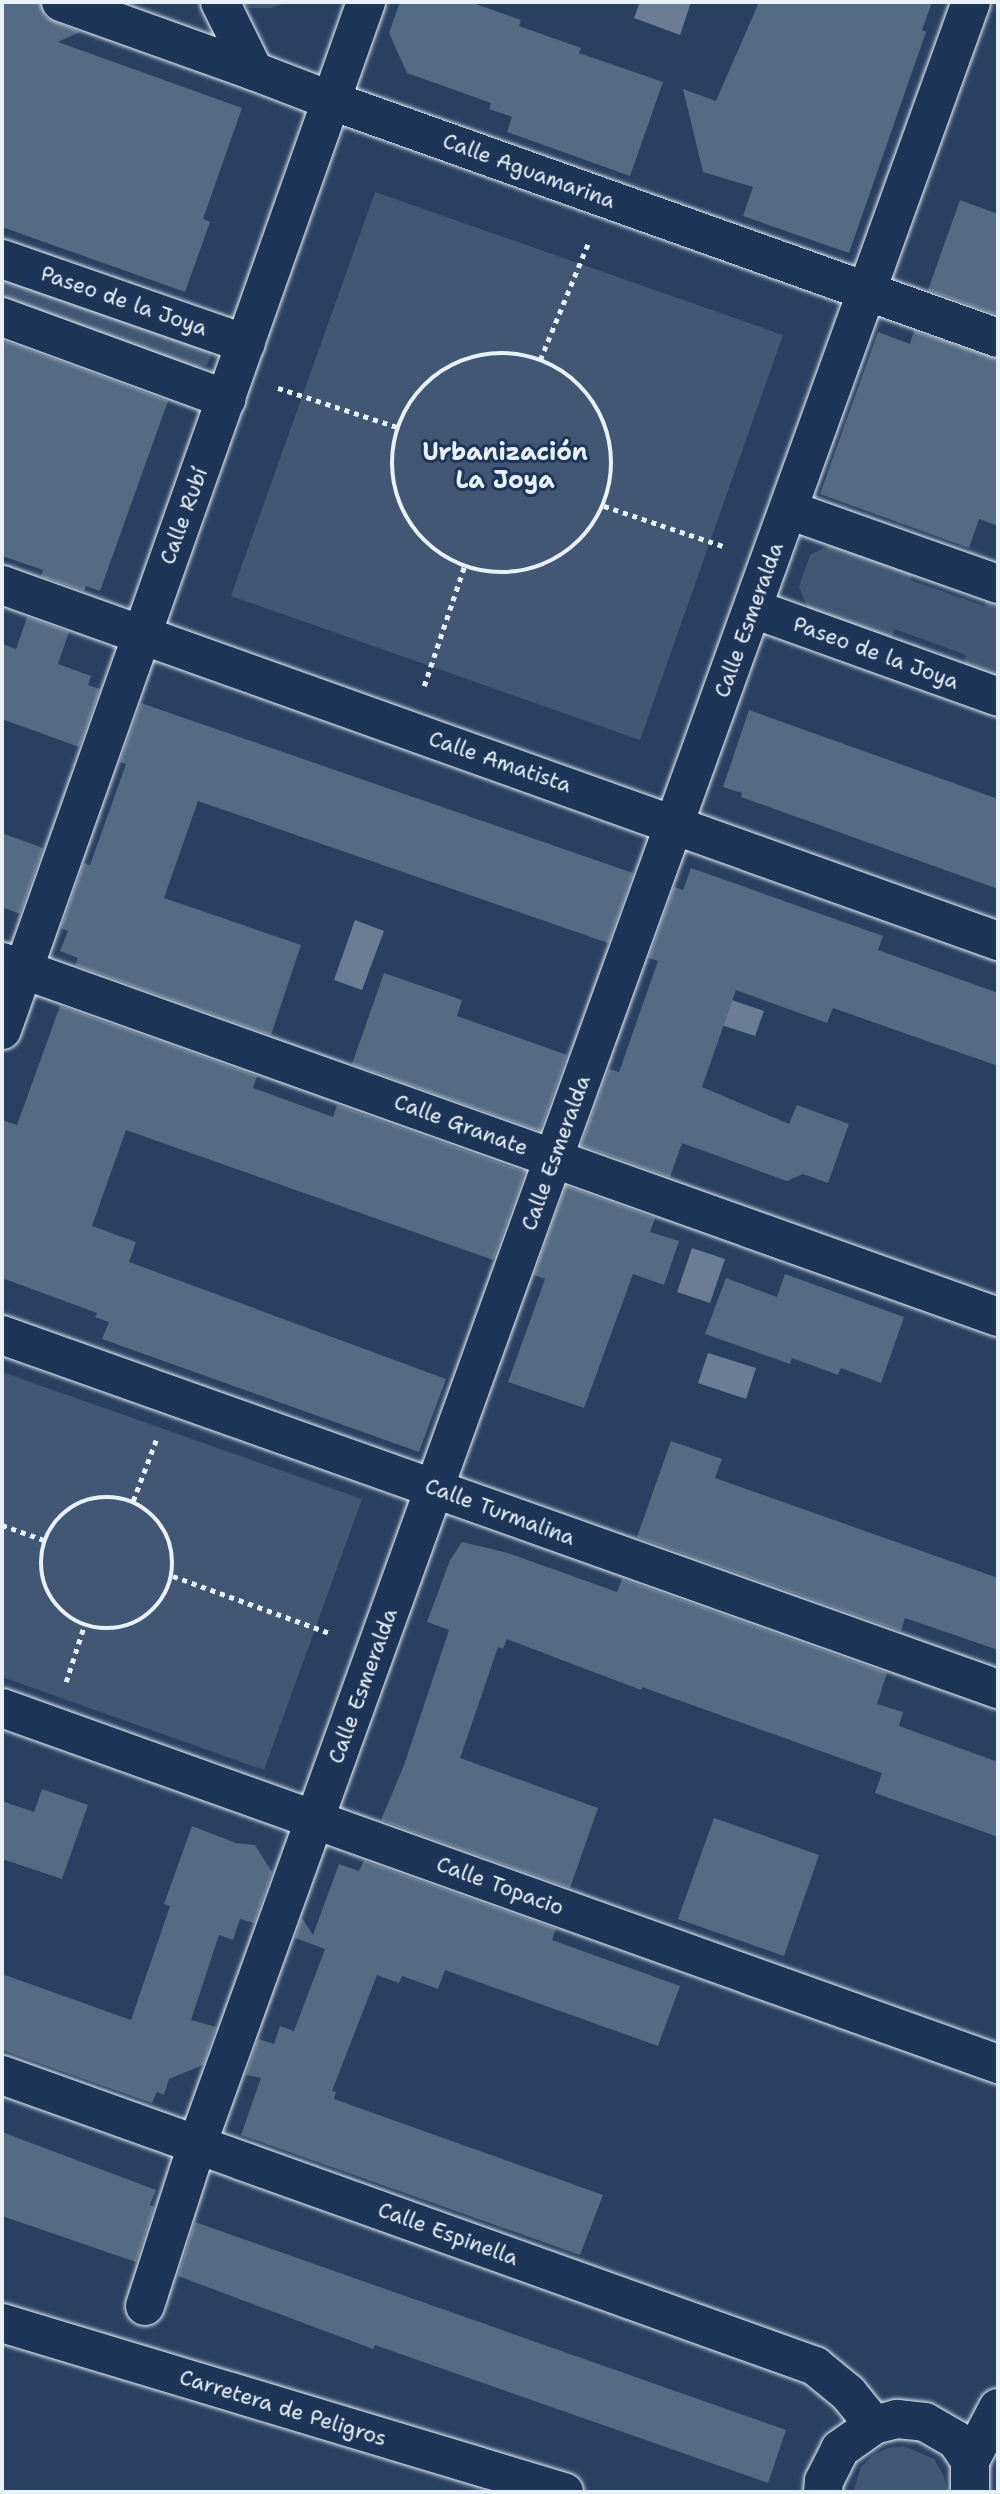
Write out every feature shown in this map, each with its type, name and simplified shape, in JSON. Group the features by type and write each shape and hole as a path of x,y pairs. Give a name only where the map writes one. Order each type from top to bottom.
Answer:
{"street":[{"name":"Calle Aguamarina","path":"61,2 998,338"},
{"path":"220,2 254,71"},
{"name":"Calle Esmeralda","path":"145,2306 197,2144 771,562 971,2"},
{"name":"Calle Rubí","path":"2,1030 12,966 142,635 332,101 356,11"},
{"name":"Paseo de la Joya","path":"2,259 236,372"},
{"path":"2,317 236,372"},
{"path":"789,510 998,584"},
{"name":"Calle Amatista","path":"2,585 998,941"},
{"name":"Paseo de la Joya","path":"754,609 998,698"},
{"name":"Calle Granate","path":"12,966 998,1317"},
{"name":"Calle Turmalina","path":"2,1335 998,1689"},
{"name":"Calle Topacio","path":"2,1708 998,2064"},
{"name":"Calle Espinella","path":"2,2075 815,2366 848,2393 874,2425"},
{"name":"Carretera de Peligros","path":"2,2323 564,2492"},
{"path":"970,2476 998,2408"},
{"path":"822,2492 824,2481 840,2449 874,2425 897,2419 925,2422 956,2440 970,2476"}],"path":[{"path":"540,360 606,198"},
{"path":"502,353 540,360 563,371 587,393 602,415 611,442 613,468 604,506 585,534 568,552 547,564 510,574 464,567 429,548 412,528 397,502 391,475 397,426 422,386 438,373 473,357 502,353"},
{"path":"236,372 397,426"},
{"path":"604,506 771,562"},
{"path":"409,730 464,567"},
{"path":"133,1501 173,1396"},
{"path":"100,1497 133,1501 147,1509 161,1523 173,1550 173,1576 167,1594 156,1610 133,1625 103,1630 84,1626 67,1616 52,1602 43,1582 40,1559 44,1540 58,1518 75,1505 100,1497"},
{"path":"2,1525 44,1540"},
{"path":"173,1576 377,1650"},
{"path":"51,1726 84,1626"}],"shaded area":[{"path":"242,2 289,2 271,8 249,8"},
{"path":"640,2 691,2 680,35 634,18"},
{"path":"375,192 783,335 640,740 231,596"},
{"path":"2,273 203,345 212,354 207,365 194,369 2,300"},
{"path":"830,545 915,566 910,580 984,606 989,592 998,595 998,684 962,671 966,655 895,629 889,644 824,621 807,606 799,587 810,555"},
{"path":"355,920 384,931 362,990 334,980"},
{"path":"700,989 764,1011 755,1036 691,1015"},
{"path":"692,1248 725,1259 710,1303 677,1292"},
{"path":"708,1353 756,1368 746,1399 698,1383"},
{"path":"2,1372 362,1499 264,1770 2,1677"},
{"path":"904,2446 934,2459 943,2474 948,2492 853,2492 861,2467 873,2455 888,2448"}],"building":[{"path":"2,2 40,2 45,17 80,32 58,42 242,108 203,219 210,222 185,292 2,227"},
{"path":"400,2 470,2 521,20 519,26 581,48 579,53 663,82 630,176 507,132 512,117 489,109 491,103 407,73 389,33"},
{"path":"759,2 932,2 922,30 926,32 849,253 743,216 753,187 703,172 683,89 716,101"},
{"path":"960,200 998,214 998,315 928,290"},
{"path":"914,331 998,359 998,526 979,519 969,548 820,494 878,332 910,344"},
{"path":"2,340 168,401 100,591 86,586 84,591 41,576 43,570 2,556"},
{"path":"27,617 69,632 58,664 91,676 88,685 100,689 79,747 2,719 2,644 16,649"},
{"path":"141,703 633,873 608,943 198,801 164,898 301,945 271,1035 75,965 78,958 60,951 68,931 61,928 84,863 90,865 126,764 120,762"},
{"path":"749,710 998,799 998,889 741,797 742,793 723,787"},
{"path":"2,833 43,848 20,914 2,907"},
{"path":"691,868 883,936 878,950 998,993 998,1066 833,1008 827,1023 736,990 702,1087 789,1124 797,1105 849,1124 828,1183 803,1174 787,1181 682,1143 670,1177 581,1145 609,1069 619,1072 658,961 649,958 674,887 683,890"},
{"path":"384,973 462,1000 457,1016 567,1055 540,1131 352,1064"},
{"path":"60,1006 257,1076 253,1088 333,1117 337,1105 525,1172 493,1260 126,1130 92,1226 136,1242 129,1262 446,1379 419,1452 102,1339 109,1322 95,1317 97,1313 2,1278 2,1120 17,1125"},
{"path":"566,1186 655,1218 650,1232 679,1241 664,1285 633,1274 584,1408 508,1382 545,1279 534,1275"},
{"path":"785,1274 904,1317 881,1383 841,1368 838,1375 792,1358 790,1364 705,1334 726,1278 777,1297"},
{"path":"671,1441 722,1459 715,1478 998,1578 998,1650 905,1618 901,1631 637,1537"},
{"path":"462,1542 508,1553 617,1592 622,1579 887,1673 877,1704 903,1712 899,1726 998,1762 998,1837 875,1793 882,1773 642,1687 641,1690 507,1639 503,1649 498,1647 460,1758 598,1808 570,1888 381,1820 404,1765 449,1630 427,1622 450,1560"},
{"path":"42,1789 88,1805 62,1879 2,1859 2,1801 34,1812"},
{"path":"714,1818 819,1855 784,1956 678,1919"},
{"path":"192,1826 236,1843 255,1845 272,1872 254,1923 240,1919 233,1940 219,1935 191,2020 216,2027 203,2065 169,2079 164,2095 157,2092 152,2103 2,2050 2,1974 131,2020 170,1906 164,1904"},
{"path":"364,1861 556,1929 552,1940 680,1986 658,2046 445,1970 438,1989 402,1976 399,1983 377,1975 332,2091 336,2092 334,2099 603,2195 580,2255 241,2135 261,2078 246,2075 258,2039 274,2044 280,2026 294,2031 325,1949 295,1938 302,1918 313,1935 339,1864 359,1871"},
{"path":"2,2132 156,2190 150,2205 154,2207 136,2262 2,2216"},
{"path":"195,2222 786,2430 768,2483 375,2345 373,2349 178,2276"}],"district":[{"name":"Urbanización La Joya","path":"505,467"}]}
